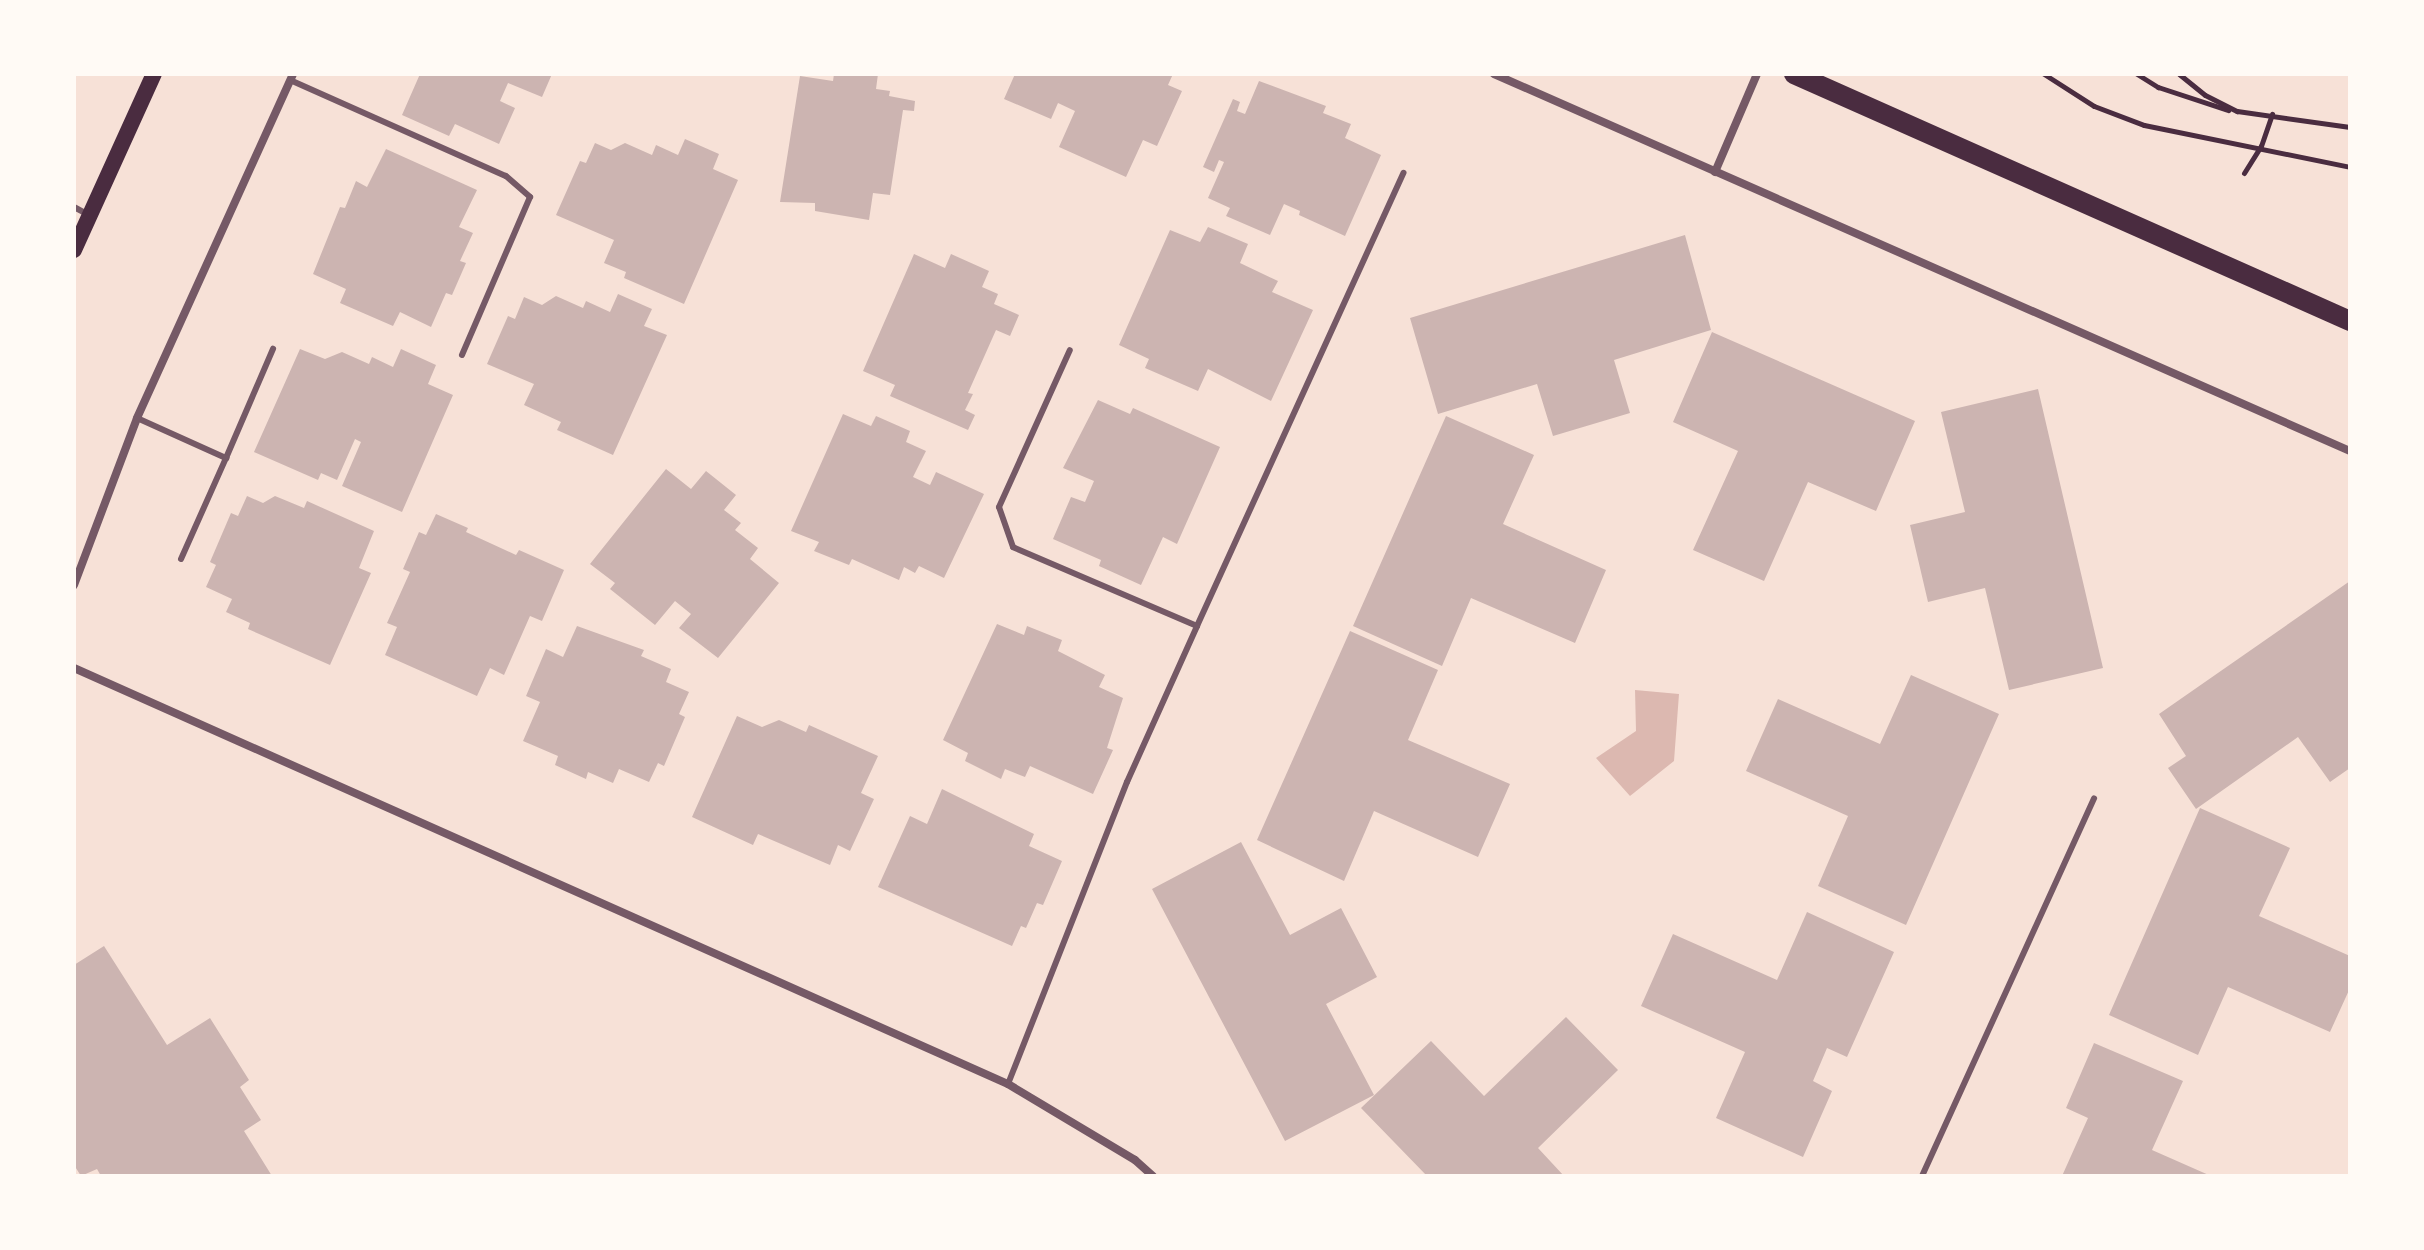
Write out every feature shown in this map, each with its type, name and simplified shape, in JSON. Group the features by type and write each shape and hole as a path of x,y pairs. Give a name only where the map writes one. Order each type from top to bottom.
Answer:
{"main road":[{"path":"74,250 154,74"},
{"path":"1794,74 2350,321"}],"street":[{"path":"1494,74 2350,451"},
{"path":"1715,172 1757,74"},
{"path":"74,585 137,418 292,77"},
{"path":"74,668 1008,1084 1135,1160 1153,1176"}],"lane":[{"path":"292,77 506,176 530,197 462,355"},
{"path":"1008,1084 1127,782 1403,173"},
{"path":"74,207 90,216"},
{"path":"181,559 273,349"},
{"path":"1070,350 999,507 1013,547 1197,626"},
{"path":"137,418 226,458"},
{"path":"1922,1176 2094,798"}],"path":[{"path":"2044,74 2094,106 2144,125 2261,146 2350,167"},
{"path":"2137,74 2158,87 2206,105 2350,127"},
{"path":"2179,74 2205,95 2237,111"},
{"path":"2244,173 2261,146 2272,114"}],"shaded area":[{"path":"1635,690 1679,694 1674,761 1630,796 1596,758 1636,731"}],"building":[{"path":"420,74 552,74 542,97 508,83 500,101 515,108 499,144 455,124 449,136 402,115"},
{"path":"834,74 878,74 876,89 890,91 889,96 915,101 914,111 903,110 890,195 873,193 869,220 815,211 815,203 780,202 800,76 833,81"},
{"path":"1015,74 1173,74 1168,85 1182,91 1157,146 1143,140 1126,177 1059,147 1075,111 1058,103 1051,119 1004,99"},
{"path":"1259,81 1326,106 1323,113 1351,124 1345,138 1381,155 1345,236 1299,215 1300,211 1284,204 1270,235 1226,216 1230,208 1208,198 1224,162 1219,160 1214,172 1203,167 1233,99 1240,102 1237,111 1245,114"},
{"path":"685,139 719,154 713,169 738,180 684,304 624,278 626,272 604,263 614,240 556,215 580,161 586,163 595,143 611,150 625,143 652,155 656,145 678,155"},
{"path":"386,149 477,190 459,227 473,233 460,261 466,263 452,295 446,293 431,327 400,312 393,326 340,303 346,289 313,274 340,207 345,208 356,181 367,187"},
{"path":"1208,227 1248,244 1240,263 1278,281 1272,292 1313,310 1271,401 1208,369 1198,391 1145,368 1149,359 1119,345 1170,230 1200,242"},
{"path":"1685,235 1711,330 1614,360 1630,413 1553,436 1537,384 1438,414 1410,318"},
{"path":"914,254 945,268 951,254 989,271 982,287 998,294 994,304 1019,315 1010,336 996,330 968,393 973,394 965,410 975,415 968,430 890,396 895,385 863,371"},
{"path":"618,294 652,309 644,326 667,335 613,455 557,430 561,422 524,405 534,384 487,364 508,316 515,319 524,297 542,305 556,296 583,308 586,301 610,312"},
{"path":"1712,332 1915,421 1876,511 1808,482 1764,581 1693,550 1738,451 1673,422"},
{"path":"300,349 325,359 342,352 369,364 372,357 393,367 401,349 436,365 428,384 453,395 402,512 342,486 361,442 355,439 337,480 321,473 318,480 254,452"},
{"path":"2038,389 2103,668 2009,690 1985,588 1928,602 1910,525 1965,512 1941,412"},
{"path":"1098,400 1130,414 1133,408 1220,447 1177,544 1163,537 1141,585 1099,566 1101,560 1053,539 1071,497 1085,502 1094,481 1063,468"},
{"path":"843,414 871,426 876,416 910,431 906,442 926,451 913,477 930,485 936,472 984,494 944,578 919,566 915,573 904,567 899,580 852,559 849,565 814,551 819,542 791,531"},
{"path":"1446,416 1534,455 1503,524 1606,570 1575,643 1471,598 1442,666 1353,626"},
{"path":"666,469 691,489 706,471 736,495 724,510 741,523 735,530 758,548 750,559 779,583 718,658 679,628 691,614 675,601 655,625 610,589 615,583 590,564"},
{"path":"247,496 263,503 275,496 304,508 307,501 374,531 359,568 371,573 330,665 248,629 250,623 226,612 232,599 206,587 216,565 210,562 231,513 238,516"},
{"path":"436,514 516,555 519,550 564,570 542,621 530,616 504,675 490,668 477,696 385,655 397,627 387,623 410,572 403,569 419,532 426,535"},
{"path":"2350,581 2350,768 2330,782 2298,737 2196,809 2168,768 2186,756 2159,714"},
{"path":"997,624 1024,635 1027,626 1062,640 1058,651 1105,675 1099,687 1123,698 1107,748 1113,750 1093,794 1030,766 1025,777 1005,769 1001,779 965,761 968,753 943,740"},
{"path":"577,626 644,650 641,656 671,669 666,682 689,692 679,714 685,717 664,766 658,763 649,782 619,769 613,783 588,772 586,779 555,765 558,756 523,741 540,702 526,696 546,649 563,657"},
{"path":"1350,631 1438,670 1408,740 1510,784 1478,857 1374,811 1344,881 1257,840"},
{"path":"1911,675 1999,714 1906,925 1818,886 1848,816 1746,771 1778,699 1880,744"},
{"path":"737,716 762,727 779,720 806,732 809,725 878,756 861,793 874,799 850,851 838,845 830,865 758,834 753,845 692,817"},
{"path":"942,789 1034,834 1029,846 1062,861 1043,905 1037,903 1026,928 1021,926 1012,946 878,887 910,816 927,824"},
{"path":"2200,808 2290,848 2259,916 2350,956 2350,988 2330,1032 2228,987 2198,1055 2109,1015"},
{"path":"1241,842 1290,935 1341,908 1377,977 1326,1004 1374,1095 1285,1141 1152,889"},
{"path":"1807,912 1894,952 1847,1057 1827,1048 1813,1081 1832,1091 1803,1157 1716,1118 1745,1052 1641,1006 1673,934 1777,980"},
{"path":"104,946 167,1045 210,1018 249,1080 240,1087 261,1120 244,1131 272,1176 101,1176 97,1169 81,1176 74,1165 74,965"},
{"path":"1566,1017 1618,1070 1538,1148 1564,1176 1427,1176 1361,1108 1431,1041 1484,1096"},
{"path":"2094,1043 2183,1081 2152,1150 2211,1176 2062,1176 2088,1118 2066,1108"}]}
